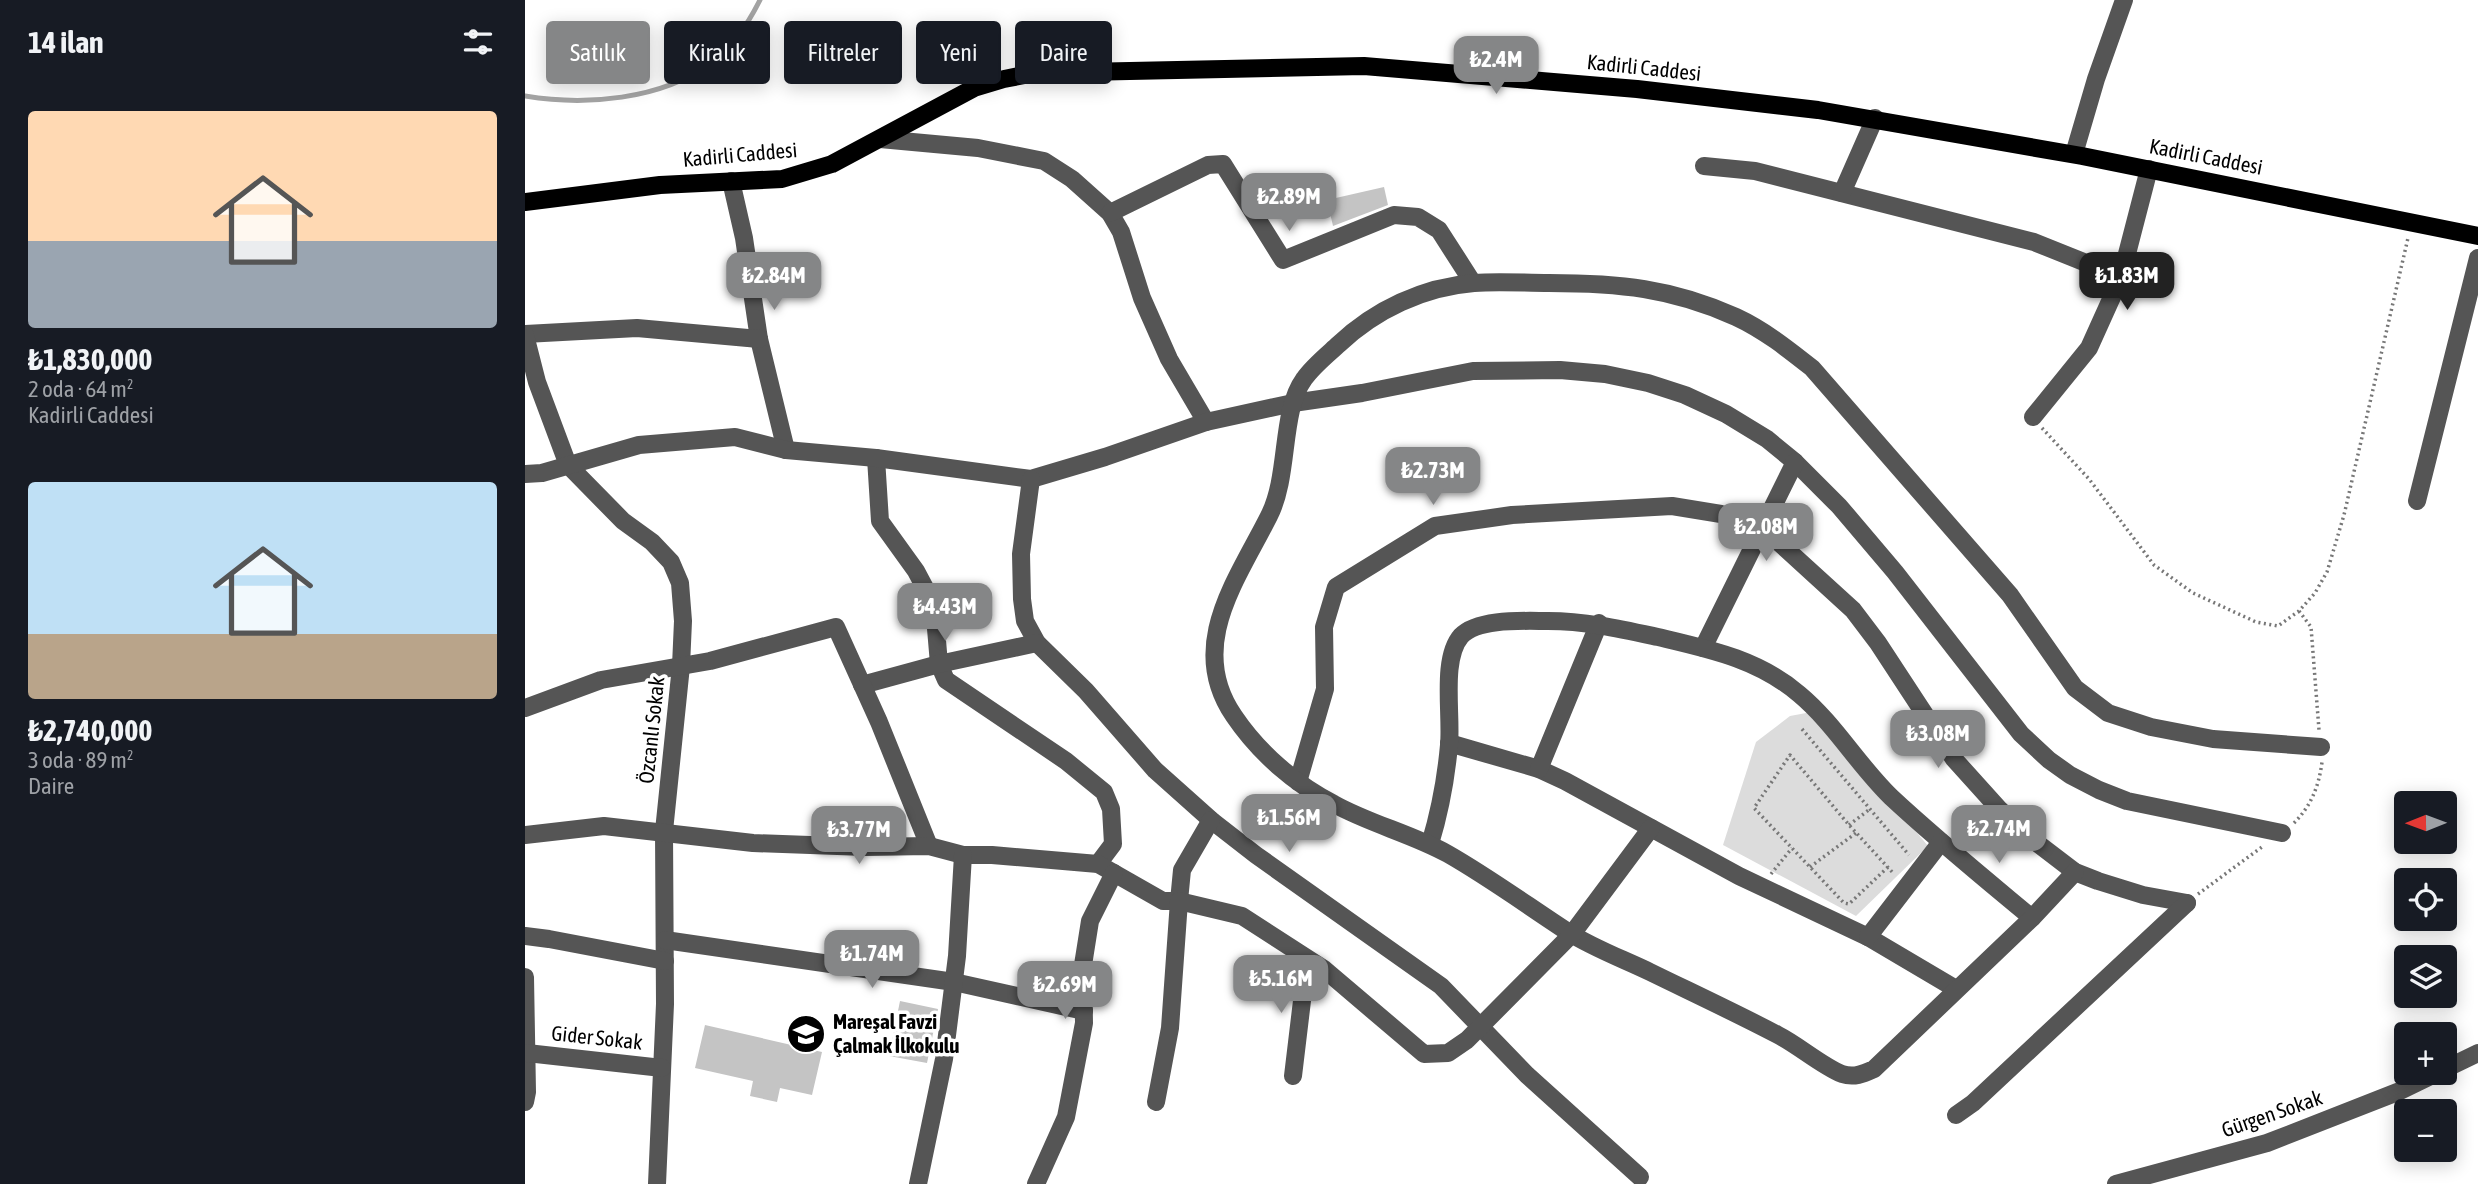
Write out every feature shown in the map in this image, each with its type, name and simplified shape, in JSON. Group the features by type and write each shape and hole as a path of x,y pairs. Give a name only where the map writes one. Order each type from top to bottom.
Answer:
{"main road":[{"name":"Kadirli Caddesi","path":"525,202 625,188 782,179 807,173 832,164 974,88 1035,73 1364,66 1637,89 1875,118 2074,154 2478,236"}],"street":[{"path":"2074,154 2096,79 2124,0"},
{"path":"1842,193 1875,118"},
{"path":"880,139 978,148 1044,161 1073,179 1110,214 1121,232 1142,298 1169,359 1206,422"},
{"path":"1110,214 1208,165 1223,164 1283,260 1394,215 1418,217 1439,230 1473,283"},
{"path":"1704,166 1755,172 2034,242 2121,277"},
{"path":"2033,417 2089,348 2121,277 2149,169"},
{"path":"731,181 744,238 759,339 786,450"},
{"path":"2417,501 2478,258"},
{"path":"2075,872 2032,918 1874,1069 1860,1076 1843,1074 1780,1036 1571,934 1484,874 1430,844 1335,805 1298,782 1271,760 1235,718 1222,695 1215,672 1213,645 1219,617 1276,504 1297,389 1307,374 1349,335 1380,312 1408,298 1429,292 1473,283 1615,284 1658,290 1703,303 1740,318 1777,341 1812,368 2010,595 2075,688 2108,713 2151,727 2213,739 2321,747"},
{"path":"525,334 637,327 759,339"},
{"name":"Özcanlı Sokak","path":"525,334 537,382 568,465 623,521 652,542 671,562 680,583 683,621 681,666 664,831 665,961 657,1184"},
{"path":"525,474 542,472 639,445 735,437 786,450 876,458 1031,479 1206,422 1293,403 1362,393 1473,371 1560,370 1605,374 1648,383 1685,395 1726,414 1767,439 1795,462 1839,506 1950,640 2021,734 2049,760 2089,785 2127,801 2282,832"},
{"path":"876,458 880,521 916,571 934,605 939,664 946,680 1066,761 1104,792 1111,809 1113,844 1090,921 1083,965 1084,1023 1066,1117 1036,1184"},
{"path":"1703,648 1795,462"},
{"path":"1031,479 1021,554 1022,599 1025,621 1037,643 1086,691 1155,770 1211,820 1441,986 1527,1075 1640,1177"},
{"path":"1298,782 1325,689 1324,627 1336,587 1435,526 1512,515 1672,506 1721,514 1762,527 1853,610 1878,643 1954,759 1973,780 2025,833 2075,872 2132,892 2187,902"},
{"path":"1430,844 1441,807 1449,743 1450,666 1454,648 1462,635 1474,627 1492,623 1599,623 1748,661 1775,676 1817,711 1888,794 2032,918"},
{"path":"1539,769 1599,623"},
{"path":"525,708 601,680 710,661 836,627 929,846"},
{"path":"862,685 939,664 1037,643"},
{"path":"1449,743 1539,769 1761,886 1868,937 1956,989"},
{"path":"1156,1102 1170,1028 1182,870 1211,820"},
{"path":"525,835 604,826 753,843 929,846 963,855 992,855 1106,868 1163,901 1179,901 1242,916 1324,969 1424,1054 1448,1053 1467,1040 1571,934 1651,828"},
{"path":"1868,937 1941,842"},
{"path":"918,1184 944,1059 954,982 963,855"},
{"path":"1956,1115 1973,1103 2187,902"},
{"path":"525,936 665,961"},
{"path":"665,940 954,982 1084,1011"},
{"path":"1293,1076 1307,959"},
{"path":"525,977 525,1102"},
{"name":"Gider Sokak","path":"527,1053 662,1068"},
{"path":"2457,1063 2478,1053"},
{"name":"Gürgen Sokak","path":"2116,1184 2267,1143 2412,1085"}],"path":[{"path":"2033,417 2089,479 2154,565 2193,593 2256,622 2277,626 2299,611 2315,593 2327,572 2344,515 2412,222"},
{"path":"2187,902 2282,832 2303,813 2316,791 2322,762 2311,627 2299,611"},
{"path":"1802,729 1910,857"},
{"path":"1888,867 1849,904 1844,903 1754,808 1790,755 1849,825 1888,867 1894,874"},
{"path":"1849,825 1871,808"},
{"path":"1810,867 1856,833"},
{"path":"1761,886 1792,848"}],"shaded area":[{"path":"1817,711 1928,846 1856,916 1723,845 1756,742 1790,716"}],"building":[{"path":"1384,187 1388,205 1333,226 1327,200"},
{"path":"900,1001 938,1009 927,1063 889,1056"},
{"path":"705,1025 822,1052 812,1095 780,1088 777,1102 750,1096 753,1081 695,1068"}],"waterway":[{"path":"525,96 597,100 622,97 669,85 719,57 739,34 760,0"}],"place":[{"name":"Mareşal Favzi Çalmak İlkokulu","path":"806,1034"}]}
